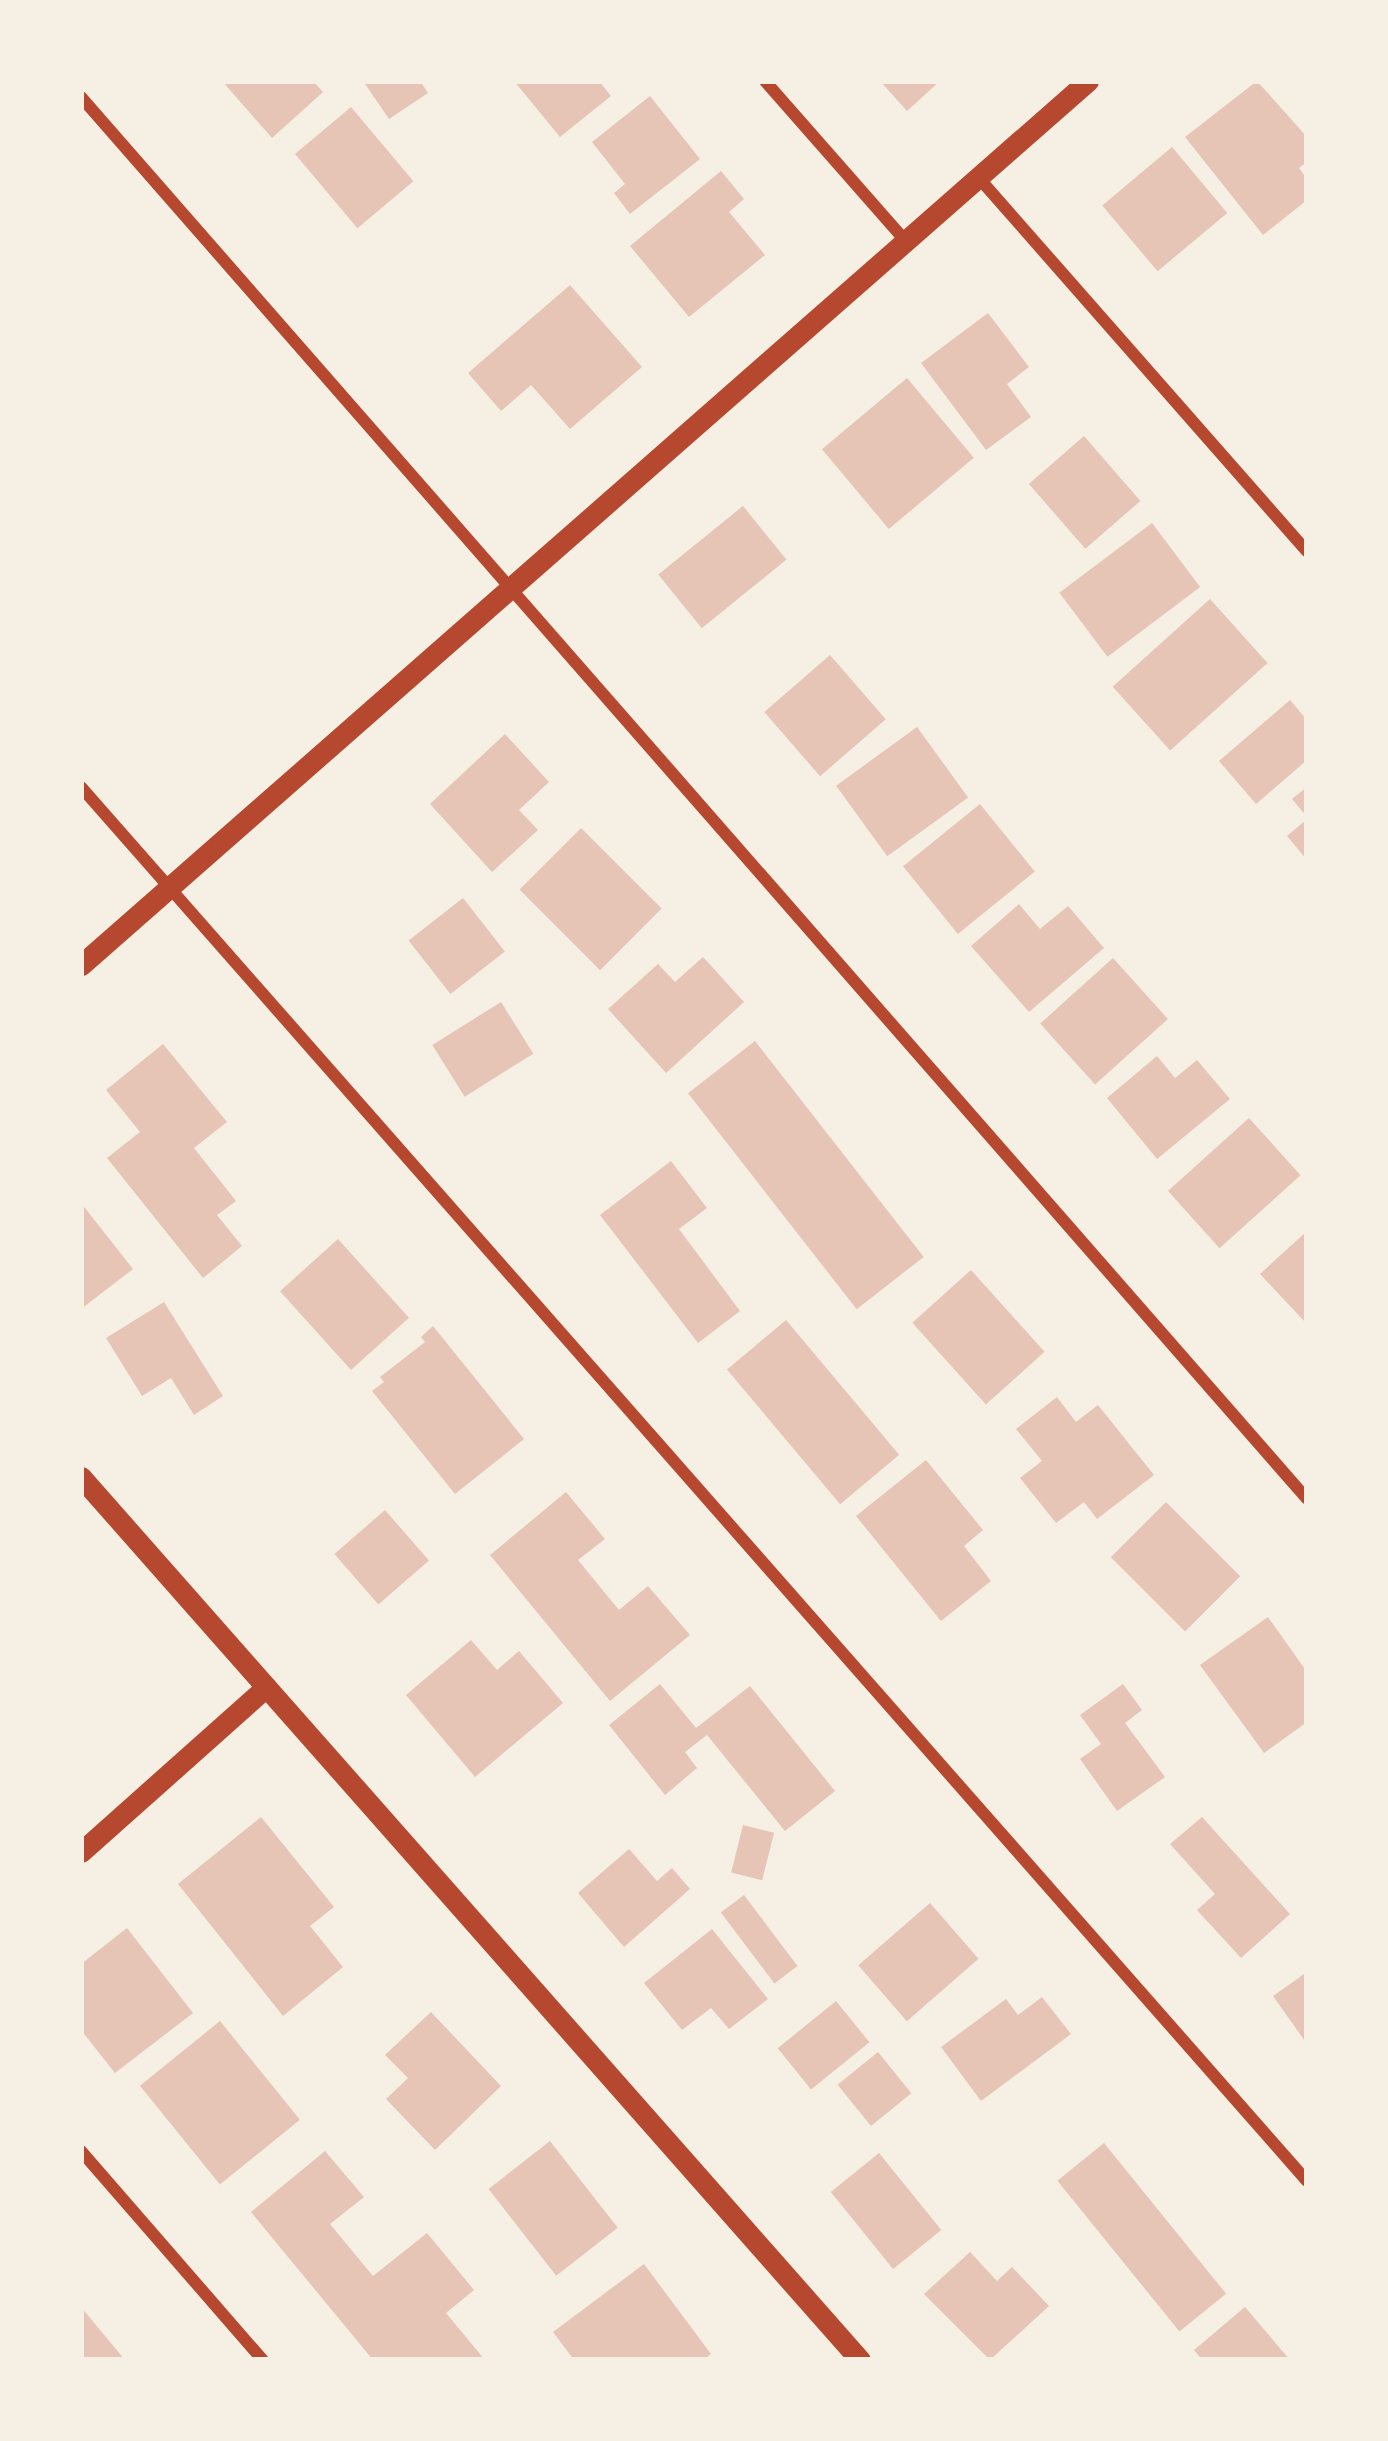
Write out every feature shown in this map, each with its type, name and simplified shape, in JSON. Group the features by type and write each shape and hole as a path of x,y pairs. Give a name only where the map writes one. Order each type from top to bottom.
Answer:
{"street":[{"path":"765,81 904,239"},
{"path":"81,965 1088,81"},
{"path":"81,97 1307,1499"},
{"path":"977,176 1307,551"},
{"path":"81,788 1307,2181"},
{"path":"81,1477 860,2360"},
{"path":"81,1852 266,1687"},
{"path":"81,2151 262,2360"}],"building":[{"path":"222,81 313,81 323,92 272,138"},
{"path":"363,81 420,81 428,93 389,119"},
{"path":"514,81 599,81 611,96 560,137"},
{"path":"880,81 940,81 907,111"},
{"path":"1257,81 1307,137 1307,162 1299,168 1307,179 1307,200 1263,235 1185,137"},
{"path":"650,96 700,159 630,214 614,193 625,184 592,142"},
{"path":"351,107 413,181 357,228 295,154"},
{"path":"1172,147 1227,213 1158,271 1102,205"},
{"path":"721,171 744,199 729,212 765,255 689,317 630,246"},
{"path":"570,285 642,367 570,429 531,385 501,411 468,373"},
{"path":"988,313 1029,367 1007,384 1031,417 986,450 921,363"},
{"path":"907,378 974,458 889,529 822,449"},
{"path":"1084,436 1140,501 1085,549 1029,484"},
{"path":"743,506 786,560 702,628 658,575"},
{"path":"1152,523 1200,587 1108,657 1059,593"},
{"path":"1210,599 1268,663 1170,751 1113,687"},
{"path":"830,655 886,719 820,776 764,712"},
{"path":"1290,700 1307,720 1307,760 1256,804 1219,761"},
{"path":"917,727 968,797 887,856 836,786"},
{"path":"505,734 549,782 519,810 538,830 492,872 430,804"},
{"path":"1307,787 1307,817 1292,799"},
{"path":"980,804 1035,872 958,934 903,866"},
{"path":"1307,819 1307,860 1287,836"},
{"path":"581,828 662,909 600,970 519,890"},
{"path":"463,898 505,952 450,994 409,940"},
{"path":"1019,904 1040,929 1068,906 1104,948 1029,1012 971,946"},
{"path":"703,957 744,1002 666,1073 608,1009 658,964 675,982"},
{"path":"1113,958 1168,1019 1095,1085 1040,1024"},
{"path":"501,1002 533,1054 465,1097 432,1045"},
{"path":"755,1041 924,1257 857,1309 688,1093"},
{"path":"163,1044 227,1122 194,1148 236,1201 217,1215 242,1246 203,1278 107,1158 140,1132 106,1090"},
{"path":"1157,1056 1175,1078 1197,1060 1230,1099 1157,1159 1107,1098"},
{"path":"1249,1118 1301,1175 1220,1248 1168,1191"},
{"path":"671,1161 707,1208 679,1229 740,1311 698,1343 600,1215"},
{"path":"81,1203 133,1269 81,1309"},
{"path":"1307,1231 1307,1324 1260,1274"},
{"path":"338,1239 409,1318 351,1370 280,1291"},
{"path":"971,1270 1045,1352 986,1405 912,1323"},
{"path":"164,1302 223,1396 194,1415 171,1378 142,1396 106,1338"},
{"path":"786,1320 899,1455 840,1504 727,1369"},
{"path":"433,1326 524,1439 455,1494 372,1391 384,1382 380,1377 425,1342 421,1337"},
{"path":"1057,1397 1076,1422 1098,1405 1154,1475 1097,1519 1084,1502 1056,1523 1020,1478 1042,1461 1016,1429"},
{"path":"926,1460 983,1530 964,1546 991,1581 941,1621 856,1516"},
{"path":"566,1492 605,1539 578,1560 619,1610 648,1586 690,1635 610,1701 490,1555"},
{"path":"1166,1502 1240,1576 1185,1631 1111,1557"},
{"path":"385,1510 429,1561 378,1605 334,1554"},
{"path":"1268,1617 1307,1672 1307,1722 1264,1753 1200,1665"},
{"path":"471,1640 497,1670 519,1651 563,1703 475,1777 406,1695"},
{"path":"660,1684 696,1728 750,1686 835,1791 785,1831 707,1735 685,1752 697,1768 665,1795 609,1725"},
{"path":"1123,1684 1142,1710 1125,1723 1165,1777 1117,1811 1080,1759 1101,1744 1080,1715"},
{"path":"261,1817 334,1907 310,1926 343,1967 283,2016 178,1884"},
{"path":"1202,1817 1290,1914 1241,1958 1197,1910 1215,1894 1170,1844"},
{"path":"743,1825 774,1833 762,1880 731,1873"},
{"path":"629,1849 657,1881 672,1868 690,1889 624,1947 578,1893"},
{"path":"744,1895 798,1966 774,1984 721,1912"},
{"path":"930,1903 979,1959 907,2021 858,1965"},
{"path":"127,1928 193,2013 115,2073 81,2030 81,1964"},
{"path":"712,1929 768,1999 729,2029 711,2008 682,2030 644,1983"},
{"path":"1307,1972 1307,2044 1273,1996"},
{"path":"1042,1997 1071,2034 981,2101 941,2047 1006,1999 1018,2015"},
{"path":"836,2001 869,2042 811,2089 778,2048"},
{"path":"431,2012 501,2086 435,2150 386,2099 408,2078 385,2055"},
{"path":"220,2021 300,2120 220,2185 140,2086"},
{"path":"878,2052 911,2093 871,2126 838,2085"},
{"path":"550,2141 618,2228 556,2276 489,2189"},
{"path":"1104,2143 1226,2294 1179,2332 1057,2181"},
{"path":"325,2151 364,2197 330,2224 373,2276 427,2233 474,2290 446,2313 485,2360 373,2360 251,2212"},
{"path":"879,2153 941,2230 893,2269 831,2192"},
{"path":"970,2252 997,2281 1012,2267 1049,2306 990,2360 924,2294"},
{"path":"644,2264 711,2354 703,2360 574,2360 553,2332"},
{"path":"81,2307 125,2360 81,2360"},
{"path":"1245,2307 1290,2360 1202,2360 1194,2350"}]}
